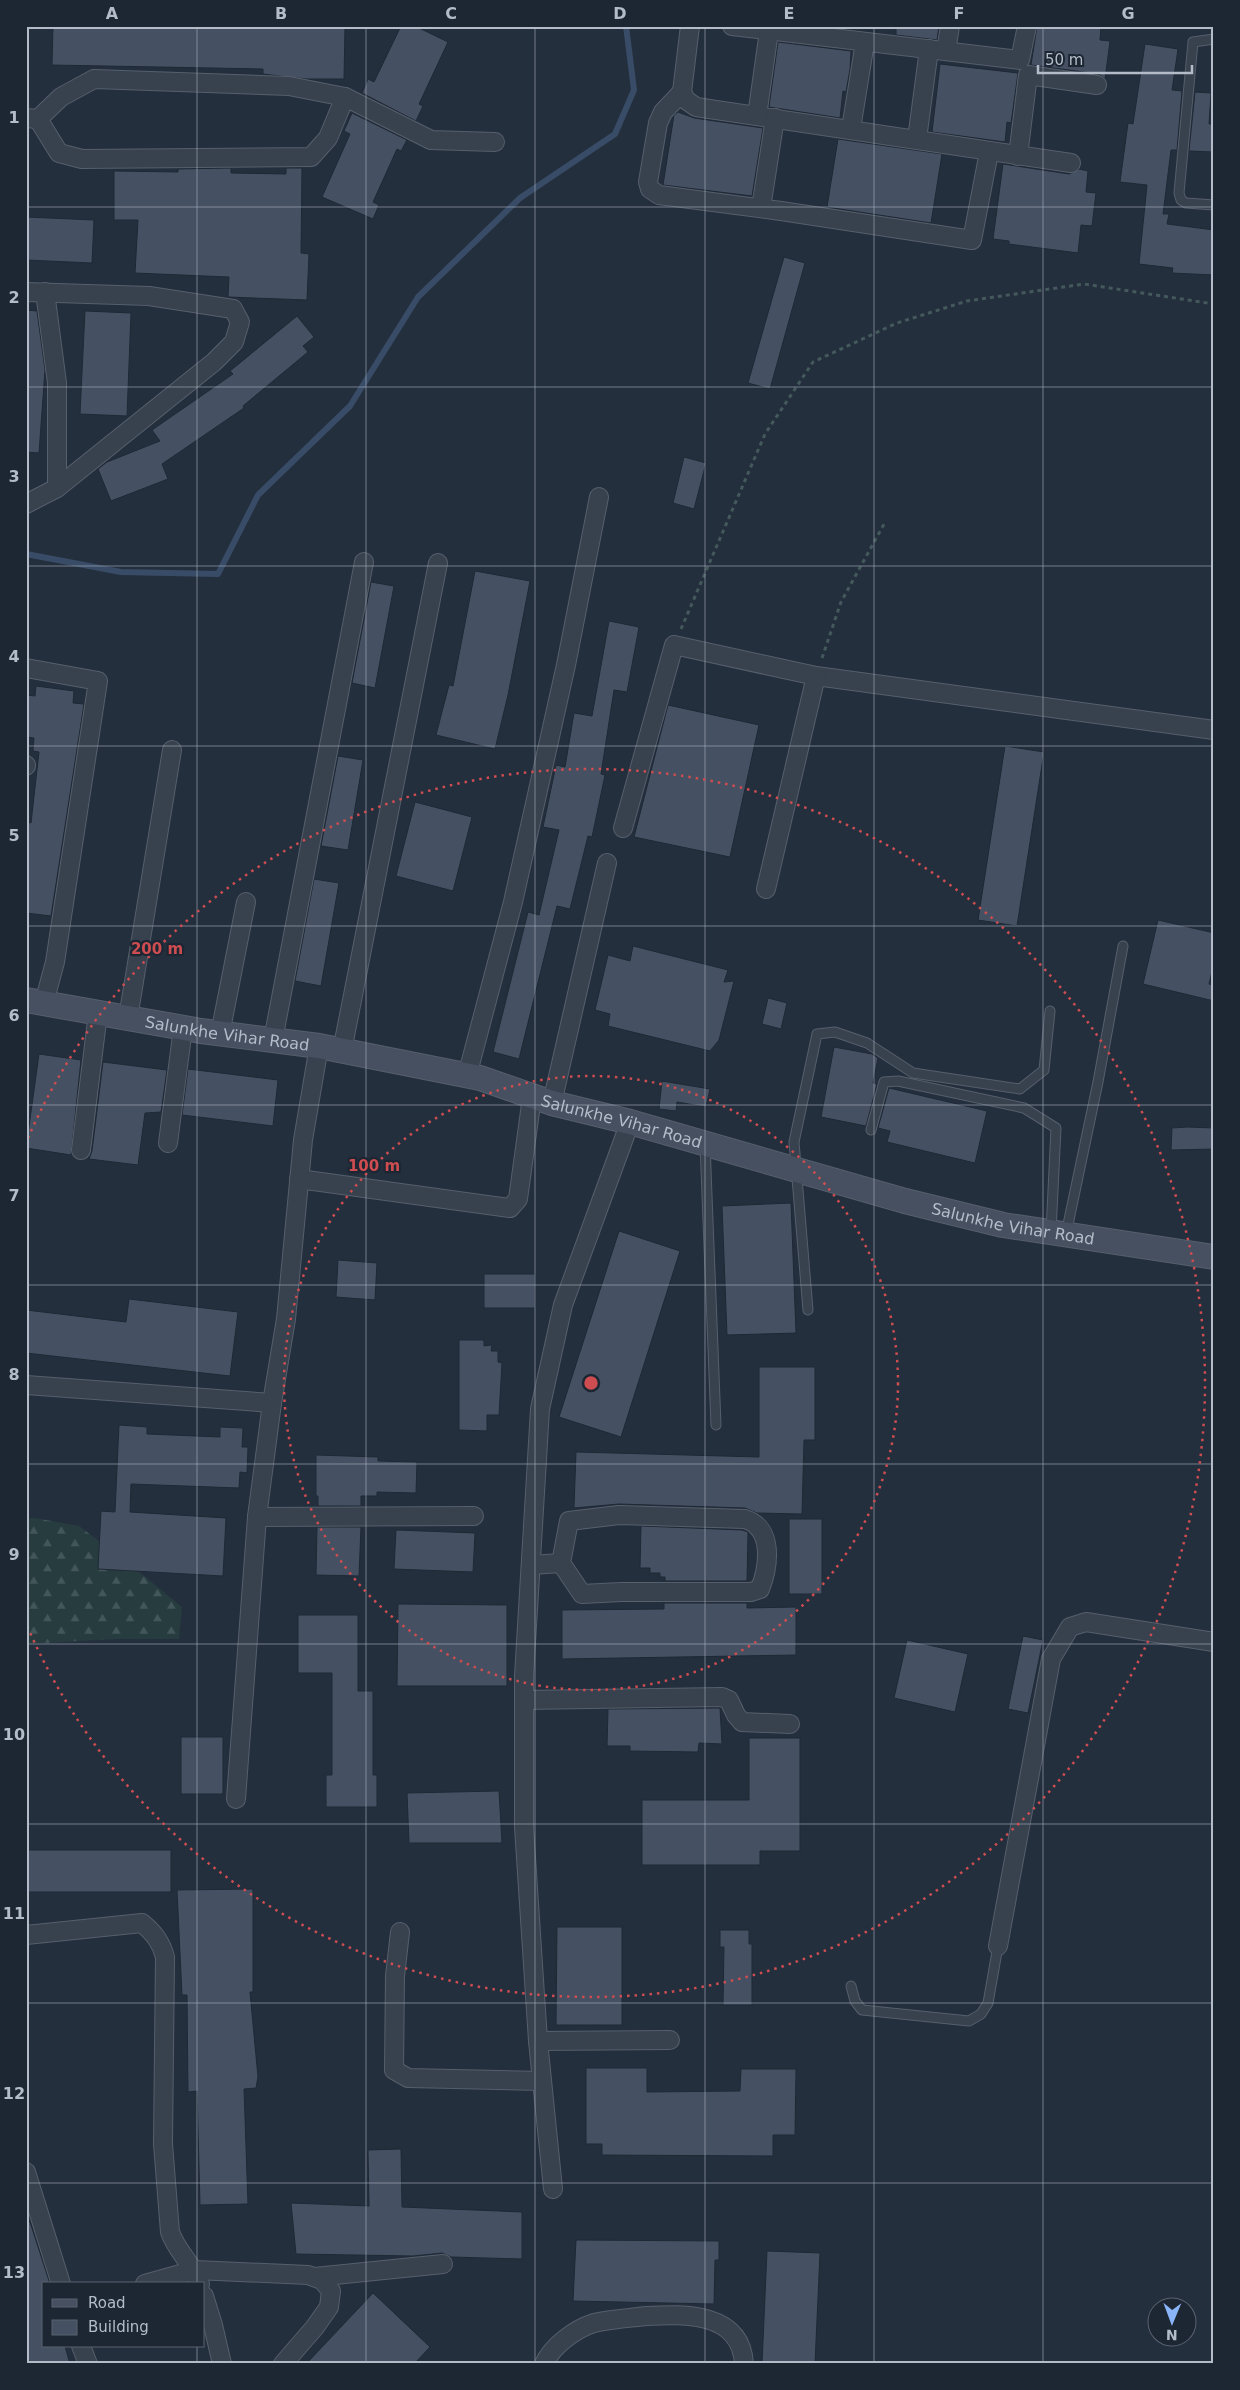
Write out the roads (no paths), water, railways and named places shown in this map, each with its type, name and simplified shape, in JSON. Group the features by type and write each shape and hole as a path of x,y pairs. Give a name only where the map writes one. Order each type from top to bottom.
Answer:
{"street":[{"path":"690,26 682,92 686,100 696,107 1071,163"},
{"path":"732,26 769,31 857,36 938,50 1097,85"},
{"path":"916,139 938,50 950,26"},
{"path":"1018,156 1027,26"},
{"path":"761,208 769,31"},
{"path":"851,129 857,36"},
{"path":"345,97 328,138 311,157 82,160 59,153 32,118 61,97 94,80 289,86 345,97 431,140 495,142"},
{"path":"682,92 663,112 658,123 648,182 650,189 659,195 761,208 972,240 989,152"},
{"path":"26,292 158,297 233,309 240,322 234,342 214,362 57,488 26,504"},
{"path":"45,292 57,375 57,488"},
{"path":"467,1076 513,902 566,665 599,497"},
{"path":"273,1040 364,562"},
{"path":"342,1051 438,563"},
{"path":"623,828 674,646 816,676 1214,730"},
{"path":"26,668 98,681 55,962 35,1002"},
{"path":"766,889 816,676"},
{"path":"128,1018 172,750"},
{"path":"299,1178 510,1208 518,1199 542,1100 607,863"},
{"path":"220,1034 246,902"},
{"name":"Salunkhe Vihar Road","path":"35,1002 220,1034 319,1046 467,1076 542,1100 630,1122 796,1171 985,1221 1214,1256"},
{"path":"81,1150 98,1013"},
{"path":"168,1143 183,1028"},
{"path":"236,1799 257,1517 272,1403 286,1319 303,1140 319,1046"},
{"path":"553,2189 538,2041 524,1827 524,1700 540,1409 563,1305 630,1122"},
{"path":"26,1385 272,1403"},
{"path":"619,1515 745,1519 755,1523 763,1531 767,1550 764,1580 760,1589 751,1592 621,1592 582,1594 561,1563 569,1521 619,1515"},
{"path":"257,1517 474,1516"},
{"path":"531,1564 561,1563"},
{"path":"998,1946 1052,1658 1070,1627 1086,1622 1214,1642"},
{"path":"524,1700 722,1697 729,1700 736,1715 742,1722 790,1724"},
{"path":"26,1935 142,1923 153,1932 161,1943 165,1957 163,2144 170,2232 174,2243 198,2277"},
{"path":"400,1932 395,1976 394,2070 408,2078 542,2080"},
{"path":"538,2041 670,2040"},
{"path":"26,2172 59,2282"},
{"path":"315,2277 443,2264"},
{"path":"160,2282 198,2277 308,2275 322,2280 331,2291 329,2307 284,2364"},
{"path":"205,2299 222,2364"},
{"path":"544,2364 546,2358 567,2337 592,2324 626,2318 669,2315 700,2316 720,2324 737,2339 744,2364"},
{"path":"83,2348 88,2364"}],"lane":[{"path":"1214,39 1193,42 1178,193 1181,200 1186,203 1214,205"},
{"path":"1058,1233 1098,1082 1123,946"},
{"path":"808,1310 794,1142 817,1034 835,1032 867,1043 913,1073 1020,1089 1044,1070 1050,1010"},
{"path":"871,1130 884,1082 898,1081 1024,1108 1056,1128 1058,1233"},
{"path":"705,1144 716,1425"},
{"path":"851,1986 855,2001 862,2010 969,2021 981,2014 988,2003 998,1946"}],"waterway":[{"path":"26,554 121,572 218,574 258,495 350,406 418,297 520,198 615,134 634,90 626,26"}]}
